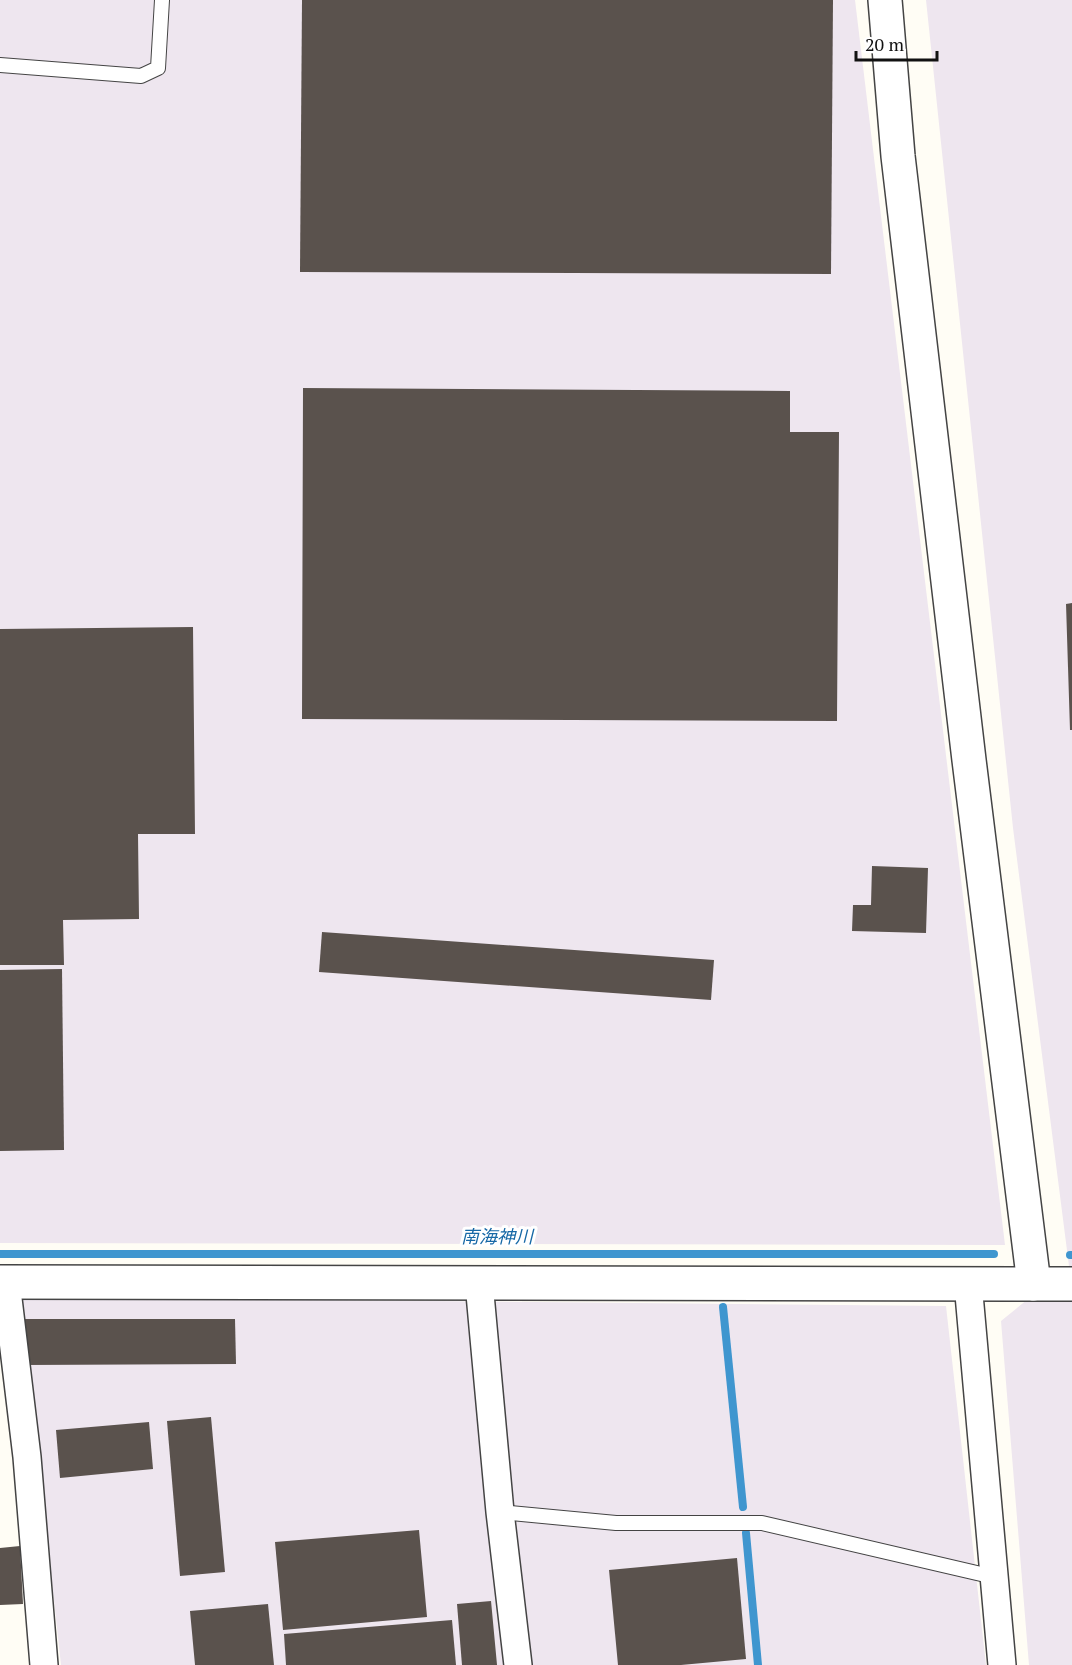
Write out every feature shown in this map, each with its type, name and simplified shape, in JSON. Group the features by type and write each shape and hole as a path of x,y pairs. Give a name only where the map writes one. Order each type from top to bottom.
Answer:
{"street":[{"path":"885,0 900,180 1034,1284"},
{"path":"44,1665 27,1457 3,1282 1072,1284"},
{"path":"478,1282 500,1512 518,1665"},
{"path":"968,1283 1002,1665"}],"lane":[{"path":"0,65 141,76 158,68 162,0"},
{"path":"500,1512 616,1523 762,1523 994,1577"}],"shaded area":[{"path":"0,0 855,0 1005,1245 0,1243"},
{"path":"926,0 1072,0 1072,1665 1029,1665 1001,1321 1069,1266 1013,828"},
{"path":"21,1297 946,1306 986,1665 61,1665"}],"building":[{"path":"302,0 833,0 831,274 300,272"},
{"path":"303,388 790,391 790,432 839,432 837,721 302,719"},
{"path":"1072,603 1072,730 1070,730 1066,604"},
{"path":"193,627 195,834 138,834 139,919 63,920 64,965 0,965 0,629"},
{"path":"872,866 928,868 926,933 852,931 853,905 871,905"},
{"path":"322,932 714,960 711,1000 319,972"},
{"path":"62,969 64,1150 0,1151 0,970"},
{"path":"25,1319 235,1319 236,1364 25,1365"},
{"path":"211,1417 225,1572 180,1576 167,1421"},
{"path":"149,1422 153,1469 60,1478 56,1430"},
{"path":"419,1530 427,1617 283,1630 275,1542"},
{"path":"20,1546 23,1604 0,1605 0,1548"},
{"path":"737,1558 746,1659 681,1665 618,1665 609,1570"},
{"path":"491,1601 497,1665 462,1665 457,1604"},
{"path":"268,1604 274,1665 195,1665 190,1611"},
{"path":"452,1620 456,1665 286,1665 284,1634"}],"waterway":[{"name":"南海神川","path":"0,1254 994,1254"},
{"path":"723,1307 743,1507"},
{"path":"746,1533 758,1665"}]}
